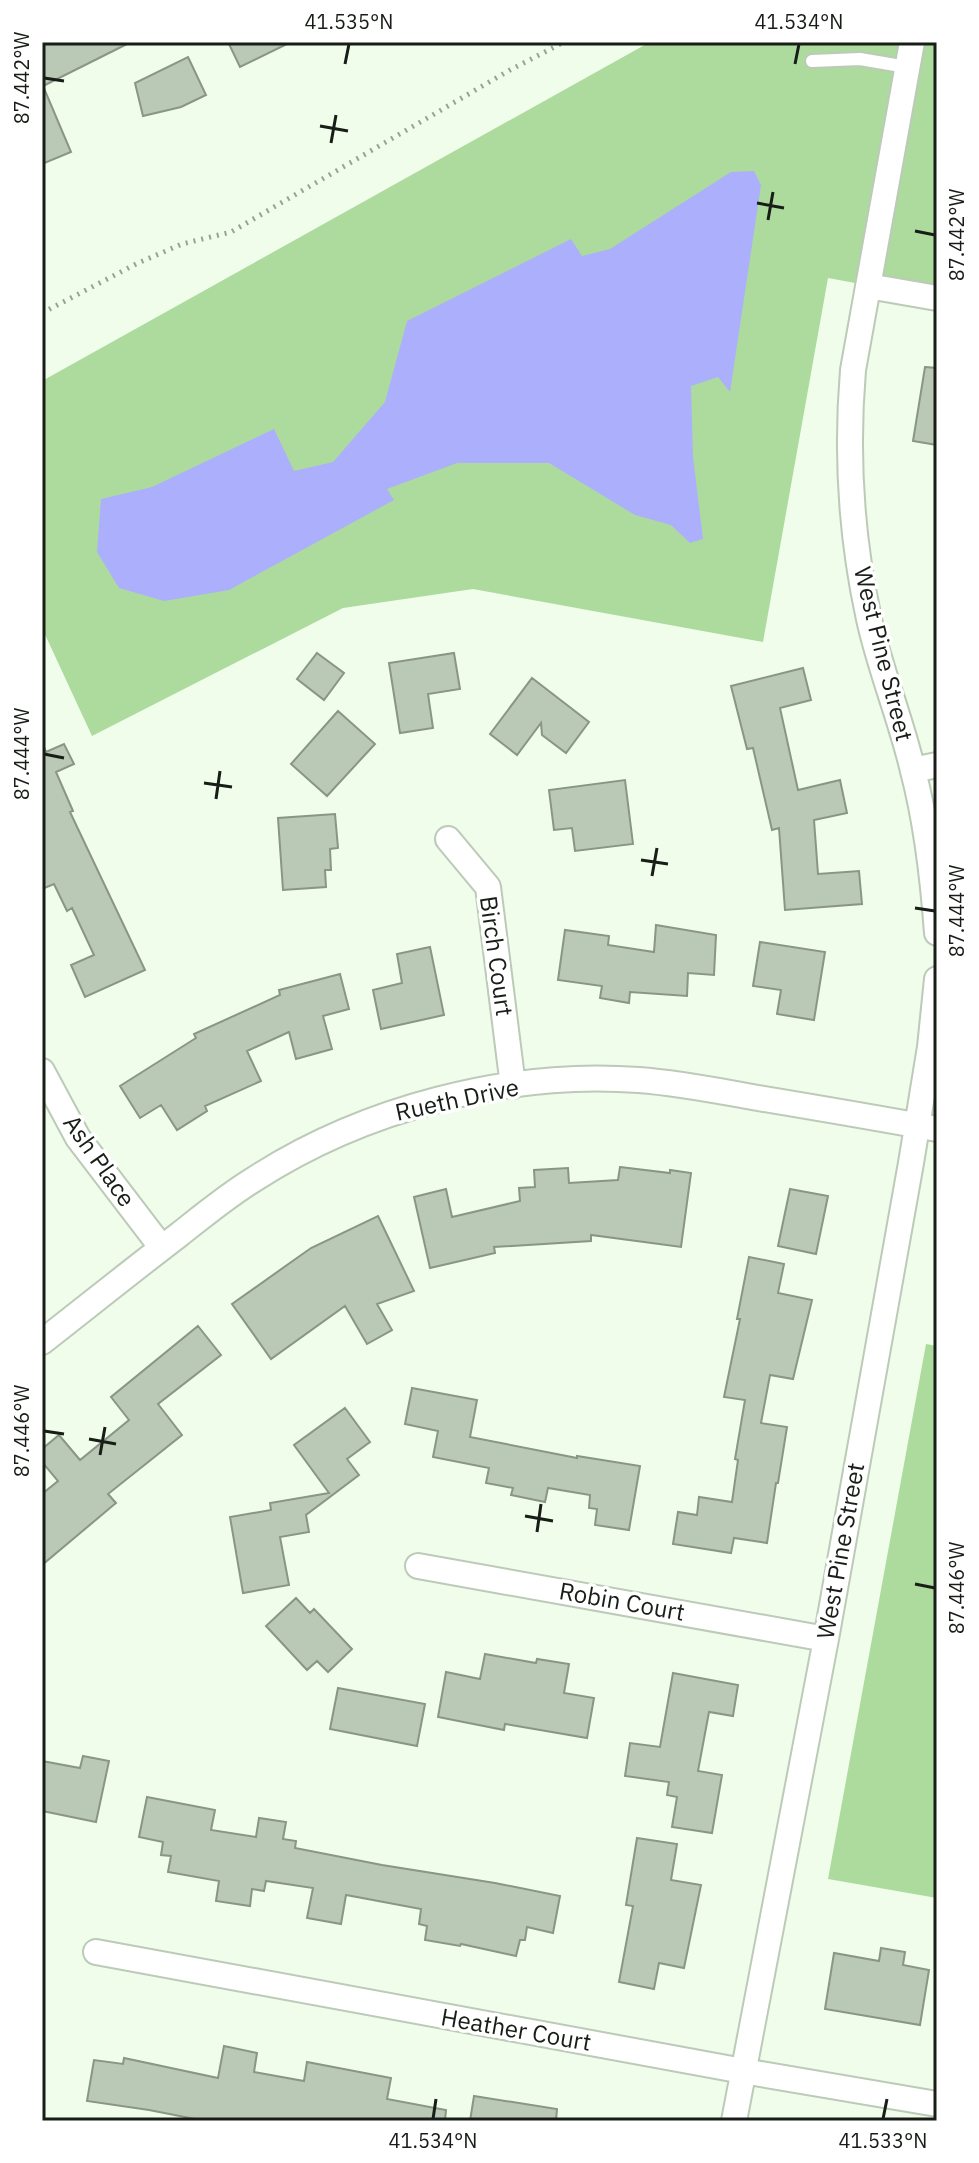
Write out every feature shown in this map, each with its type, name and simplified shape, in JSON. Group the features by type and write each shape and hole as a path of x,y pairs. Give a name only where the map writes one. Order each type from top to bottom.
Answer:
{"street":[{"name":"West Pine Street","path":"912,42 857,344 851,402 850,482 854,533 869,620 925,767 925,824 937,933"},
{"path":"868,286 937,298"},
{"name":"Birch Court","path":"448,839 488,887 513,1086"},
{"name":"West Pine Street","path":"734,2121 927,1127 937,979"},
{"name":"Ash Place","path":"42,1071 78,1138 162,1248"},
{"name":"Rueth Drive","path":"42,1342 254,1179 337,1135 429,1102 513,1086 567,1080 637,1079 927,1127"},
{"name":"Robin Court","path":"418,1566 826,1639"},
{"name":"Heather Court","path":"96,1952 937,2104"}],"lane":[{"path":"812,61 860,59 907,67"}],"path":[{"path":"42,313 138,263 182,244 231,232 510,70 564,42"}],"green space":[{"path":"650,42 937,42 937,298 828,278 763,642 473,589 343,608 92,736 42,628 42,381"},
{"path":"926,1344 937,1346 937,1898 828,1879"}],"water":[{"path":"754,171 761,185 730,392 718,377 691,386 693,457 703,539 690,543 671,525 635,515 549,463 457,463 387,489 394,500 229,590 164,601 119,588 97,552 101,499 152,487 274,429 294,471 333,462 385,402 407,321 571,239 582,256 610,249 731,172"}],"building":[{"path":"42,42 131,42 43,86 71,152 42,164"},
{"path":"228,42 291,42 240,67"},
{"path":"188,57 206,95 181,107 143,116 135,83"},
{"path":"925,367 937,368 937,445 913,441"},
{"path":"317,653 344,673 324,700 297,679"},
{"path":"454,653 460,689 428,694 433,728 400,733 389,663"},
{"path":"803,668 811,700 780,708 798,790 840,780 847,813 814,820 818,874 859,871 862,904 785,910 779,828 772,830 753,748 747,749 731,686"},
{"path":"532,678 589,722 566,753 542,735 541,723 517,755 490,734"},
{"path":"338,711 375,744 327,796 291,764"},
{"path":"42,742 46,752 64,744 74,764 56,772 73,811 70,812 145,970 85,997 71,965 94,955 72,908 67,911 54,884 42,889"},
{"path":"625,780 633,844 575,851 572,828 554,830 549,790"},
{"path":"335,814 338,848 330,849 331,870 325,870 326,887 283,890 278,818"},
{"path":"656,925 716,935 714,975 688,973 687,996 630,992 629,1003 600,998 602,986 558,980 565,930 609,936 608,945 654,952"},
{"path":"760,942 825,952 814,1020 777,1014 781,990 753,986"},
{"path":"430,947 444,1015 381,1029 373,990 402,983 397,954"},
{"path":"340,974 349,1009 323,1016 332,1049 296,1059 289,1032 247,1051 261,1081 205,1106 207,1111 177,1130 161,1105 140,1118 120,1086 196,1038 194,1034 280,995 279,990"},
{"path":"620,1167 691,1173 681,1247 591,1235 591,1241 494,1247 495,1253 430,1268 414,1197 446,1189 452,1217 520,1201 519,1188 535,1187 534,1170 568,1168 569,1183 618,1180"},
{"path":"790,1189 828,1196 816,1254 778,1246"},
{"path":"378,1216 414,1291 377,1304 392,1330 367,1344 345,1306 271,1359 232,1304 311,1248"},
{"path":"749,1257 784,1264 778,1293 812,1300 793,1379 770,1375 761,1423 787,1427 767,1543 734,1538 731,1553 673,1544 678,1512 697,1515 699,1497 732,1502 738,1460 735,1459 745,1400 724,1397"},
{"path":"198,1326 221,1355 158,1404 182,1435 108,1494 116,1503 42,1565 42,1494 58,1481 42,1462 42,1449 59,1435 80,1460 129,1420 111,1397"},
{"path":"412,1388 477,1400 470,1437 577,1458 640,1466 629,1530 595,1525 597,1509 589,1508 590,1495 548,1488 545,1502 511,1495 513,1488 486,1483 489,1468 433,1457 438,1431 405,1424"},
{"path":"345,1408 370,1442 347,1459 359,1475 306,1515 309,1532 280,1537 289,1585 243,1593 230,1517 271,1510 270,1503 329,1493 294,1445"},
{"path":"296,1598 310,1613 314,1609 352,1649 328,1672 317,1661 307,1670 266,1626"},
{"path":"485,1654 536,1663 537,1659 569,1664 564,1693 594,1698 587,1738 505,1724 504,1730 438,1717 446,1672 480,1679"},
{"path":"673,1673 738,1685 733,1716 709,1712 698,1771 722,1775 712,1833 672,1827 677,1797 667,1795 669,1782 625,1776 630,1743 660,1747"},
{"path":"338,1688 425,1704 417,1746 330,1729"},
{"path":"83,1756 109,1761 96,1822 42,1811 42,1761 80,1768"},
{"path":"147,1797 215,1810 211,1830 256,1837 259,1818 286,1822 283,1839 296,1841 295,1848 560,1896 553,1933 527,1927 525,1940 520,1940 516,1956 425,1940 427,1926 419,1924 421,1909 346,1895 341,1924 307,1918 313,1888 266,1881 264,1891 252,1889 250,1906 216,1901 219,1881 168,1872 171,1856 161,1855 163,1842 139,1837"},
{"path":"637,1838 677,1844 671,1880 701,1885 684,1968 659,1963 654,1989 619,1982 633,1906 626,1905"},
{"path":"881,1948 905,1952 903,1965 929,1970 920,2025 825,2009 834,1953 879,1961"},
{"path":"224,2046 257,2053 254,2072 304,2081 307,2062 391,2078 387,2099 446,2110 445,2121 205,2121 87,2101 94,2060 123,2064 124,2058 218,2078"},
{"path":"474,2096 557,2109 556,2121 470,2121"}]}
